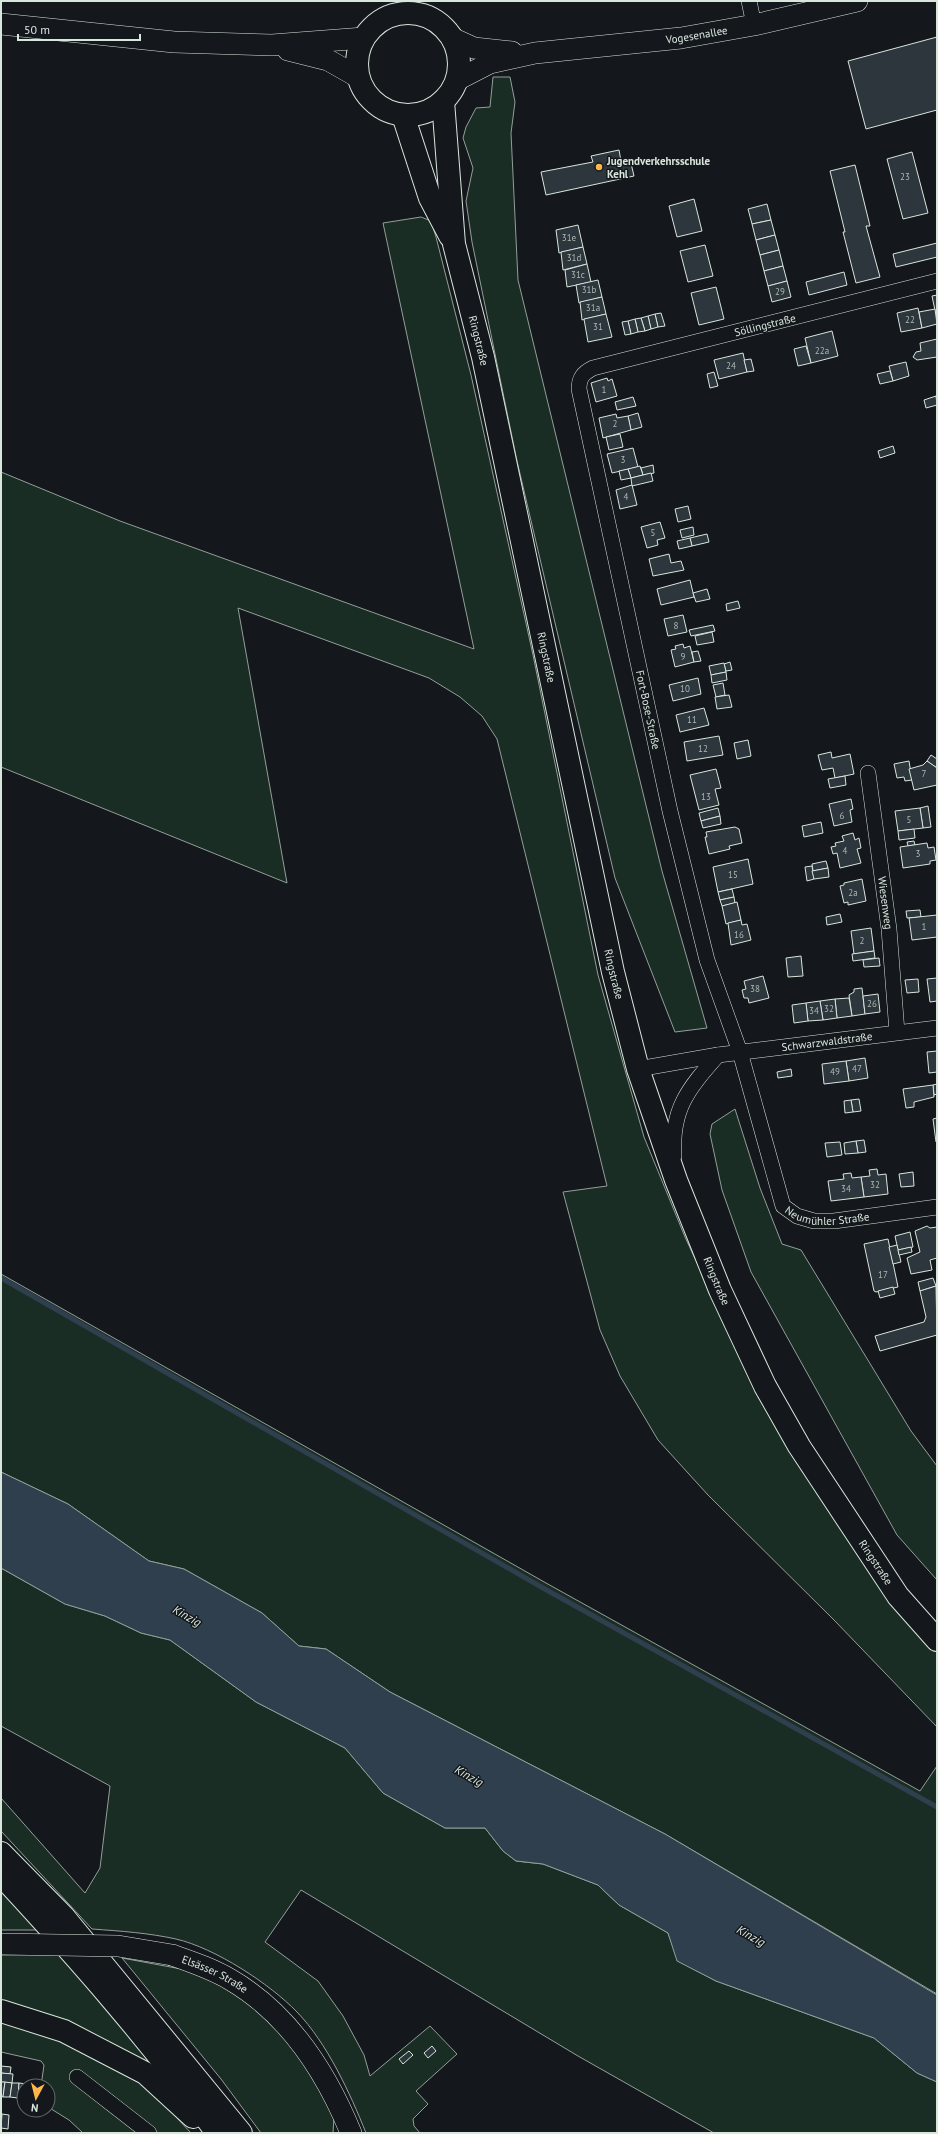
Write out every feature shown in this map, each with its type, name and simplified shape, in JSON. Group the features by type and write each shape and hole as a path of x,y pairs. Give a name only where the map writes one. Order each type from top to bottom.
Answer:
{"main road":[{"path":"423,8 446,28 452,38 458,51 459,65 457,80 452,91 443,101 431,109 418,114 403,115 380,106 370,99 358,77 356,64 359,50 364,38 380,11 403,13 423,8"},
{"name":"Ringstraße","path":"443,101 454,244 483,356 613,972 638,1069 676,1180 720,1290 765,1386 799,1446 898,1596 937,1640"},
{"name":"Ringstraße","path":"403,115 430,198 454,244"},
{"path":"1,1853 64,1917 242,2133"},
{"path":"1,1875 69,1948 192,2098 217,2133"},
{"path":"1,2011 64,2031 144,2073 210,2133"}],"street":[{"path":"749,1 754,25"},
{"name":"Vogesenallee","path":"457,80 490,63 534,53 681,38 754,25 857,1"},
{"path":"1,24 174,42 272,45 364,38"},
{"name":"Vogesenallee","path":"452,38 474,48 534,53"},
{"path":"272,45 328,60 358,77"},
{"name":"Söllingstraße","path":"593,368 937,281"},
{"name":"Fort-Bose-Straße","path":"593,368 585,372 580,382 580,389 663,779 707,960 740,1052"},
{"name":"Wiesenweg","path":"868,773 889,929 897,1032"},
{"name":"Schwarzwaldstraße","path":"638,1069 718,1055 937,1028"},
{"name":"Neumühler Straße","path":"740,1052 783,1206 797,1216 814,1221 834,1221 937,1208"},
{"path":"676,1180 673,1136 681,1102 696,1081 718,1055"},
{"name":"Elsässer Straße","path":"1,1944 118,1946 172,1955 202,1966 230,1979 247,1990 278,2015 311,2055 342,2123 351,2133"},
{"path":"77,2077 150,2133"}],"green space":[{"path":"493,77 510,77 515,102 511,133 518,280 662,871 707,1028 675,1032 615,878 517,461 472,242 466,201 473,168 463,138 466,127 476,108 490,107"},
{"path":"421,217 431,221 471,375 533,655 598,975 644,1137 685,1237 736,1347 917,1630 937,1652 937,1727 834,1620 708,1495 658,1440 620,1376 600,1330 563,1192 607,1186 497,739 482,716 460,697 429,678 238,608 287,883 1,767 1,472 120,521 474,649 383,223"},
{"path":"735,1109 760,1188 782,1244 801,1250 911,1431 937,1466 937,1580 897,1535 751,1272 722,1190 710,1134 712,1124"},
{"path":"1,1274 546,1583 920,1791 937,1766 937,1994 665,1834 390,1692 326,1649 299,1646 262,1613 184,1569 149,1561 68,1504 1,1472"},
{"path":"1,1568 65,1604 105,1616 141,1633 170,1640 256,1702 345,1748 383,1793 445,1828 485,1828 503,1851 516,1861 543,1864 598,1885 619,1905 668,1933 678,1961 716,1981 874,2038 917,2073 937,2082 937,2133 714,2133 578,2056 301,1890 265,1942 318,1981 343,2016 364,2055 370,2076 430,2026 457,2054 416,2091 428,2104 413,2119 414,2126 420,2133 366,2133 345,2085 328,2053 308,2024 286,2001 241,1968 208,1950 176,1939 155,1935 92,1929 1,1831 1,1798 85,1893 100,1868 110,1786 1,1726"},
{"path":"1,1890 39,1930 1,1930"},
{"path":"62,1954 176,2087 163,2103 191,2133 83,2133 69,2120 56,2112 56,2078 42,2078 44,2065 41,2061 1,2052 1,1955"},
{"path":"122,1958 192,1971 210,1979 247,2001 292,2046 313,2078 334,2117 333,2133 261,2133 221,2079"}],"water":[{"name":"Kinzig","path":"1,1472 68,1504 149,1561 184,1569 262,1613 299,1646 326,1649 390,1692 665,1834 937,1995 937,2082 917,2073 874,2038 716,1981 677,1961 668,1933 619,1905 598,1885 543,1864 516,1861 503,1851 485,1828 445,1828 383,1793 345,1748 256,1702 170,1640 141,1633 105,1616 65,1604 1,1568"}],"building":[{"path":"937,37 937,110 866,129 848,61"},
{"name":"Jugendverkehrsschule Kehl","path":"619,150 621,161 630,159 634,176 546,195 541,172 593,162 591,156"},
{"path":"912,152 928,213 903,219 887,159"},
{"path":"855,165 870,226 866,226 880,277 856,283 830,171"},
{"path":"694,199 702,231 677,237 669,206"},
{"path":"767,204 771,220 752,224 748,209"},
{"path":"771,220 775,235 756,240 752,224"},
{"path":"578,225 583,247 559,253 556,230"},
{"path":"775,235 779,250 760,255 756,240"},
{"path":"937,243 937,257 896,267 893,254"},
{"path":"705,245 713,276 688,282 680,251"},
{"path":"583,247 587,264 563,270 561,252"},
{"path":"779,250 783,266 764,271 760,255"},
{"path":"587,264 591,282 567,287 565,270"},
{"path":"783,266 787,281 768,286 764,271"},
{"path":"844,272 847,285 809,295 806,282"},
{"path":"598,280 602,297 579,303 576,285"},
{"path":"787,281 791,297 772,302 768,286"},
{"path":"716,287 724,319 699,325 691,293"},
{"path":"937,295 937,315 936,315 932,296"},
{"path":"602,297 606,314 582,320 580,302"},
{"path":"918,308 922,328 901,332 897,313"},
{"path":"935,309 937,324 922,328 919,312"},
{"path":"661,313 665,326 658,327 655,314"},
{"path":"606,314 612,337 588,342 584,319"},
{"path":"655,314 658,327 651,329 648,316"},
{"path":"648,316 651,329 645,331 641,318"},
{"path":"641,318 645,331 638,332 635,319"},
{"path":"635,319 638,332 631,334 628,321"},
{"path":"628,321 631,334 625,335 622,322"},
{"path":"832,331 838,356 811,363 805,338"},
{"path":"937,339 937,357 917,360 913,357 916,352 921,351 920,343"},
{"path":"806,346 811,363 798,366 794,349"},
{"path":"743,353 747,372 719,379 714,360"},
{"path":"751,359 754,371 747,372 744,360"},
{"path":"906,362 909,376 893,381 889,366"},
{"path":"890,371 893,381 880,384 877,374"},
{"path":"714,372 718,386 710,388 707,374"},
{"path":"607,378 608,381 612,379 617,396 596,402 591,383"},
{"path":"936,396 937,405 926,408 924,400"},
{"path":"633,397 636,406 617,410 615,402"},
{"path":"638,413 642,427 631,430 628,416"},
{"path":"616,414 617,418 628,416 631,430 603,438 599,418"},
{"path":"620,434 623,447 609,450 606,437"},
{"path":"893,446 895,453 880,458 878,451"},
{"path":"633,448 638,467 612,473 607,454"},
{"path":"653,465 654,473 643,475 641,468"},
{"path":"640,466 643,475 631,478 628,469"},
{"path":"628,469 631,478 621,480 619,471"},
{"path":"651,473 653,481 632,486 631,478"},
{"path":"632,485 637,505 620,509 616,490"},
{"path":"688,506 691,519 678,522 675,509"},
{"path":"660,522 665,538 657,540 658,545 647,548 641,527"},
{"path":"693,527 694,535 682,538 680,530"},
{"path":"707,534 709,542 692,546 690,538"},
{"path":"690,538 692,546 679,549 677,541"},
{"path":"669,554 671,563 681,561 684,570 653,576 649,559"},
{"path":"690,580 694,597 661,605 657,589"},
{"path":"707,589 710,599 696,602 693,593"},
{"path":"738,601 740,608 727,611 726,604"},
{"path":"683,615 687,632 668,636 664,619"},
{"path":"713,625 715,631 691,636 689,630"},
{"path":"712,632 714,642 697,645 695,636"},
{"path":"683,644 684,648 690,646 694,662 675,667 671,650 676,649 675,646"},
{"path":"698,651 701,661 694,662 692,652"},
{"path":"730,662 732,670 726,671 724,664"},
{"path":"724,663 726,672 711,675 709,666"},
{"path":"726,672 727,680 712,683 711,675"},
{"path":"698,678 701,694 673,701 669,685"},
{"path":"723,683 725,695 716,697 713,685"},
{"path":"729,695 732,707 717,709 715,697"},
{"path":"704,708 709,725 680,732 676,715"},
{"path":"719,736 723,755 687,761 684,742"},
{"path":"748,740 751,756 737,759 734,743"},
{"path":"831,752 832,758 850,754 854,774 835,778 833,768 822,770 818,755"},
{"path":"931,755 937,759 937,768 927,761"},
{"path":"909,761 912,780 905,781 904,777 897,778 894,764"},
{"path":"927,761 937,768 937,785 914,790 909,769 923,765"},
{"path":"716,769 721,788 715,789 719,805 699,810 690,775"},
{"path":"845,776 846,785 830,788 828,779"},
{"path":"851,799 853,809 850,810 852,822 834,826 829,804"},
{"path":"928,806 931,827 923,828 920,808"},
{"path":"718,808 720,816 701,821 699,813"},
{"path":"920,808 923,828 898,831 895,811"},
{"path":"720,816 721,824 703,828 701,821"},
{"path":"821,822 823,833 804,837 802,826"},
{"path":"735,827 739,829 742,843 729,846 730,849 709,854 705,837 707,837 706,832"},
{"path":"914,829 915,838 899,840 898,831"},
{"path":"853,833 855,840 859,838 861,848 857,849 861,863 840,868 837,853 833,854 831,847 836,846 835,843 844,841 842,836"},
{"path":"914,841 915,845 908,846 907,842"},
{"path":"927,843 928,848 934,847 936,860 930,861 930,864 903,868 900,847"},
{"path":"748,859 753,884 718,892 713,867"},
{"path":"826,861 828,868 813,871 812,864"},
{"path":"812,866 814,879 807,881 805,867"},
{"path":"828,868 829,877 814,879 812,871"},
{"path":"862,879 866,901 848,905 848,902 844,903 840,886 844,885 844,883"},
{"path":"732,889 734,897 720,900 718,892"},
{"path":"734,897 735,903 722,906 720,900"},
{"path":"737,902 741,920 726,924 722,906"},
{"path":"920,910 921,917 907,918 906,911"},
{"path":"840,914 842,922 827,925 826,917"},
{"path":"937,915 937,937 912,940 909,918"},
{"path":"741,920 742,925 747,924 751,940 731,945 728,923"},
{"path":"871,928 874,951 854,954 851,931"},
{"path":"874,951 875,958 853,961 852,954"},
{"path":"801,956 803,976 788,977 786,958"},
{"path":"879,958 880,966 864,967 863,960"},
{"path":"763,976 769,998 749,1003 748,998 744,998 742,990 746,989 744,981"},
{"path":"937,978 937,1001 930,1002 927,979"},
{"path":"918,979 919,992 907,993 905,980"},
{"path":"862,988 865,1014 852,1016 849,995 854,992 854,989"},
{"path":"878,994 880,1012 865,1014 863,996"},
{"path":"849,998 852,1016 837,1018 835,999"},
{"path":"835,999 837,1018 823,1020 820,1001"},
{"path":"820,1001 823,1020 808,1021 806,1003"},
{"path":"806,1003 808,1021 794,1023 792,1005"},
{"path":"937,1051 937,1072 929,1073 927,1052"},
{"path":"865,1058 868,1078 849,1081 846,1061"},
{"path":"846,1061 849,1081 824,1084 822,1064"},
{"path":"791,1069 792,1076 778,1078 777,1072"},
{"path":"937,1084 937,1094 934,1095 933,1085"},
{"path":"933,1085 934,1097 914,1102 914,1107 906,1108 903,1089"},
{"path":"859,1099 861,1111 853,1112 851,1100"},
{"path":"851,1100 853,1112 845,1113 844,1101"},
{"path":"937,1118 937,1142 936,1142 933,1119"},
{"path":"864,1140 866,1152 858,1153 856,1141"},
{"path":"856,1141 858,1153 845,1154 844,1143"},
{"path":"840,1142 842,1155 827,1157 825,1143"},
{"path":"877,1169 878,1175 886,1174 888,1194 864,1197 861,1177 870,1176 869,1170"},
{"path":"913,1172 914,1186 901,1187 899,1174"},
{"path":"851,1173 852,1178 861,1177 864,1197 831,1201 828,1181 844,1179 843,1174"},
{"path":"927,1226 930,1228 937,1227 937,1258 930,1260 932,1270 911,1274 907,1258 920,1252 915,1231"},
{"path":"910,1232 913,1247 898,1250 895,1236"},
{"path":"888,1239 898,1287 876,1292 874,1291 864,1244"},
{"path":"897,1245 901,1262 893,1264 889,1247"},
{"path":"911,1247 912,1252 899,1255 898,1250"},
{"path":"933,1278 936,1286 920,1291 918,1282"},
{"path":"936,1286 937,1335 880,1351 875,1336 924,1322 926,1317 920,1291"},
{"path":"893,1287 895,1294 880,1298 878,1291"},
{"path":"432,2046 436,2051 428,2058 424,2053"},
{"path":"409,2051 413,2055 403,2064 399,2059"},
{"path":"1,2066 11,2067 10,2074 1,2073"},
{"path":"1,2073 13,2074 12,2083 1,2082"},
{"path":"1,2082 5,2082 3,2097 1,2096"},
{"path":"5,2082 12,2083 10,2097 3,2097"},
{"path":"12,2083 16,2083 16,2098 10,2097"},
{"path":"2,2114 9,2115 8,2129 1,2128"}],"waterway":[{"path":"1,1278 543,1588 937,1807"}],"place":[{"name":"Jugendverkehrsschule Kehl","path":"599,167"}]}
